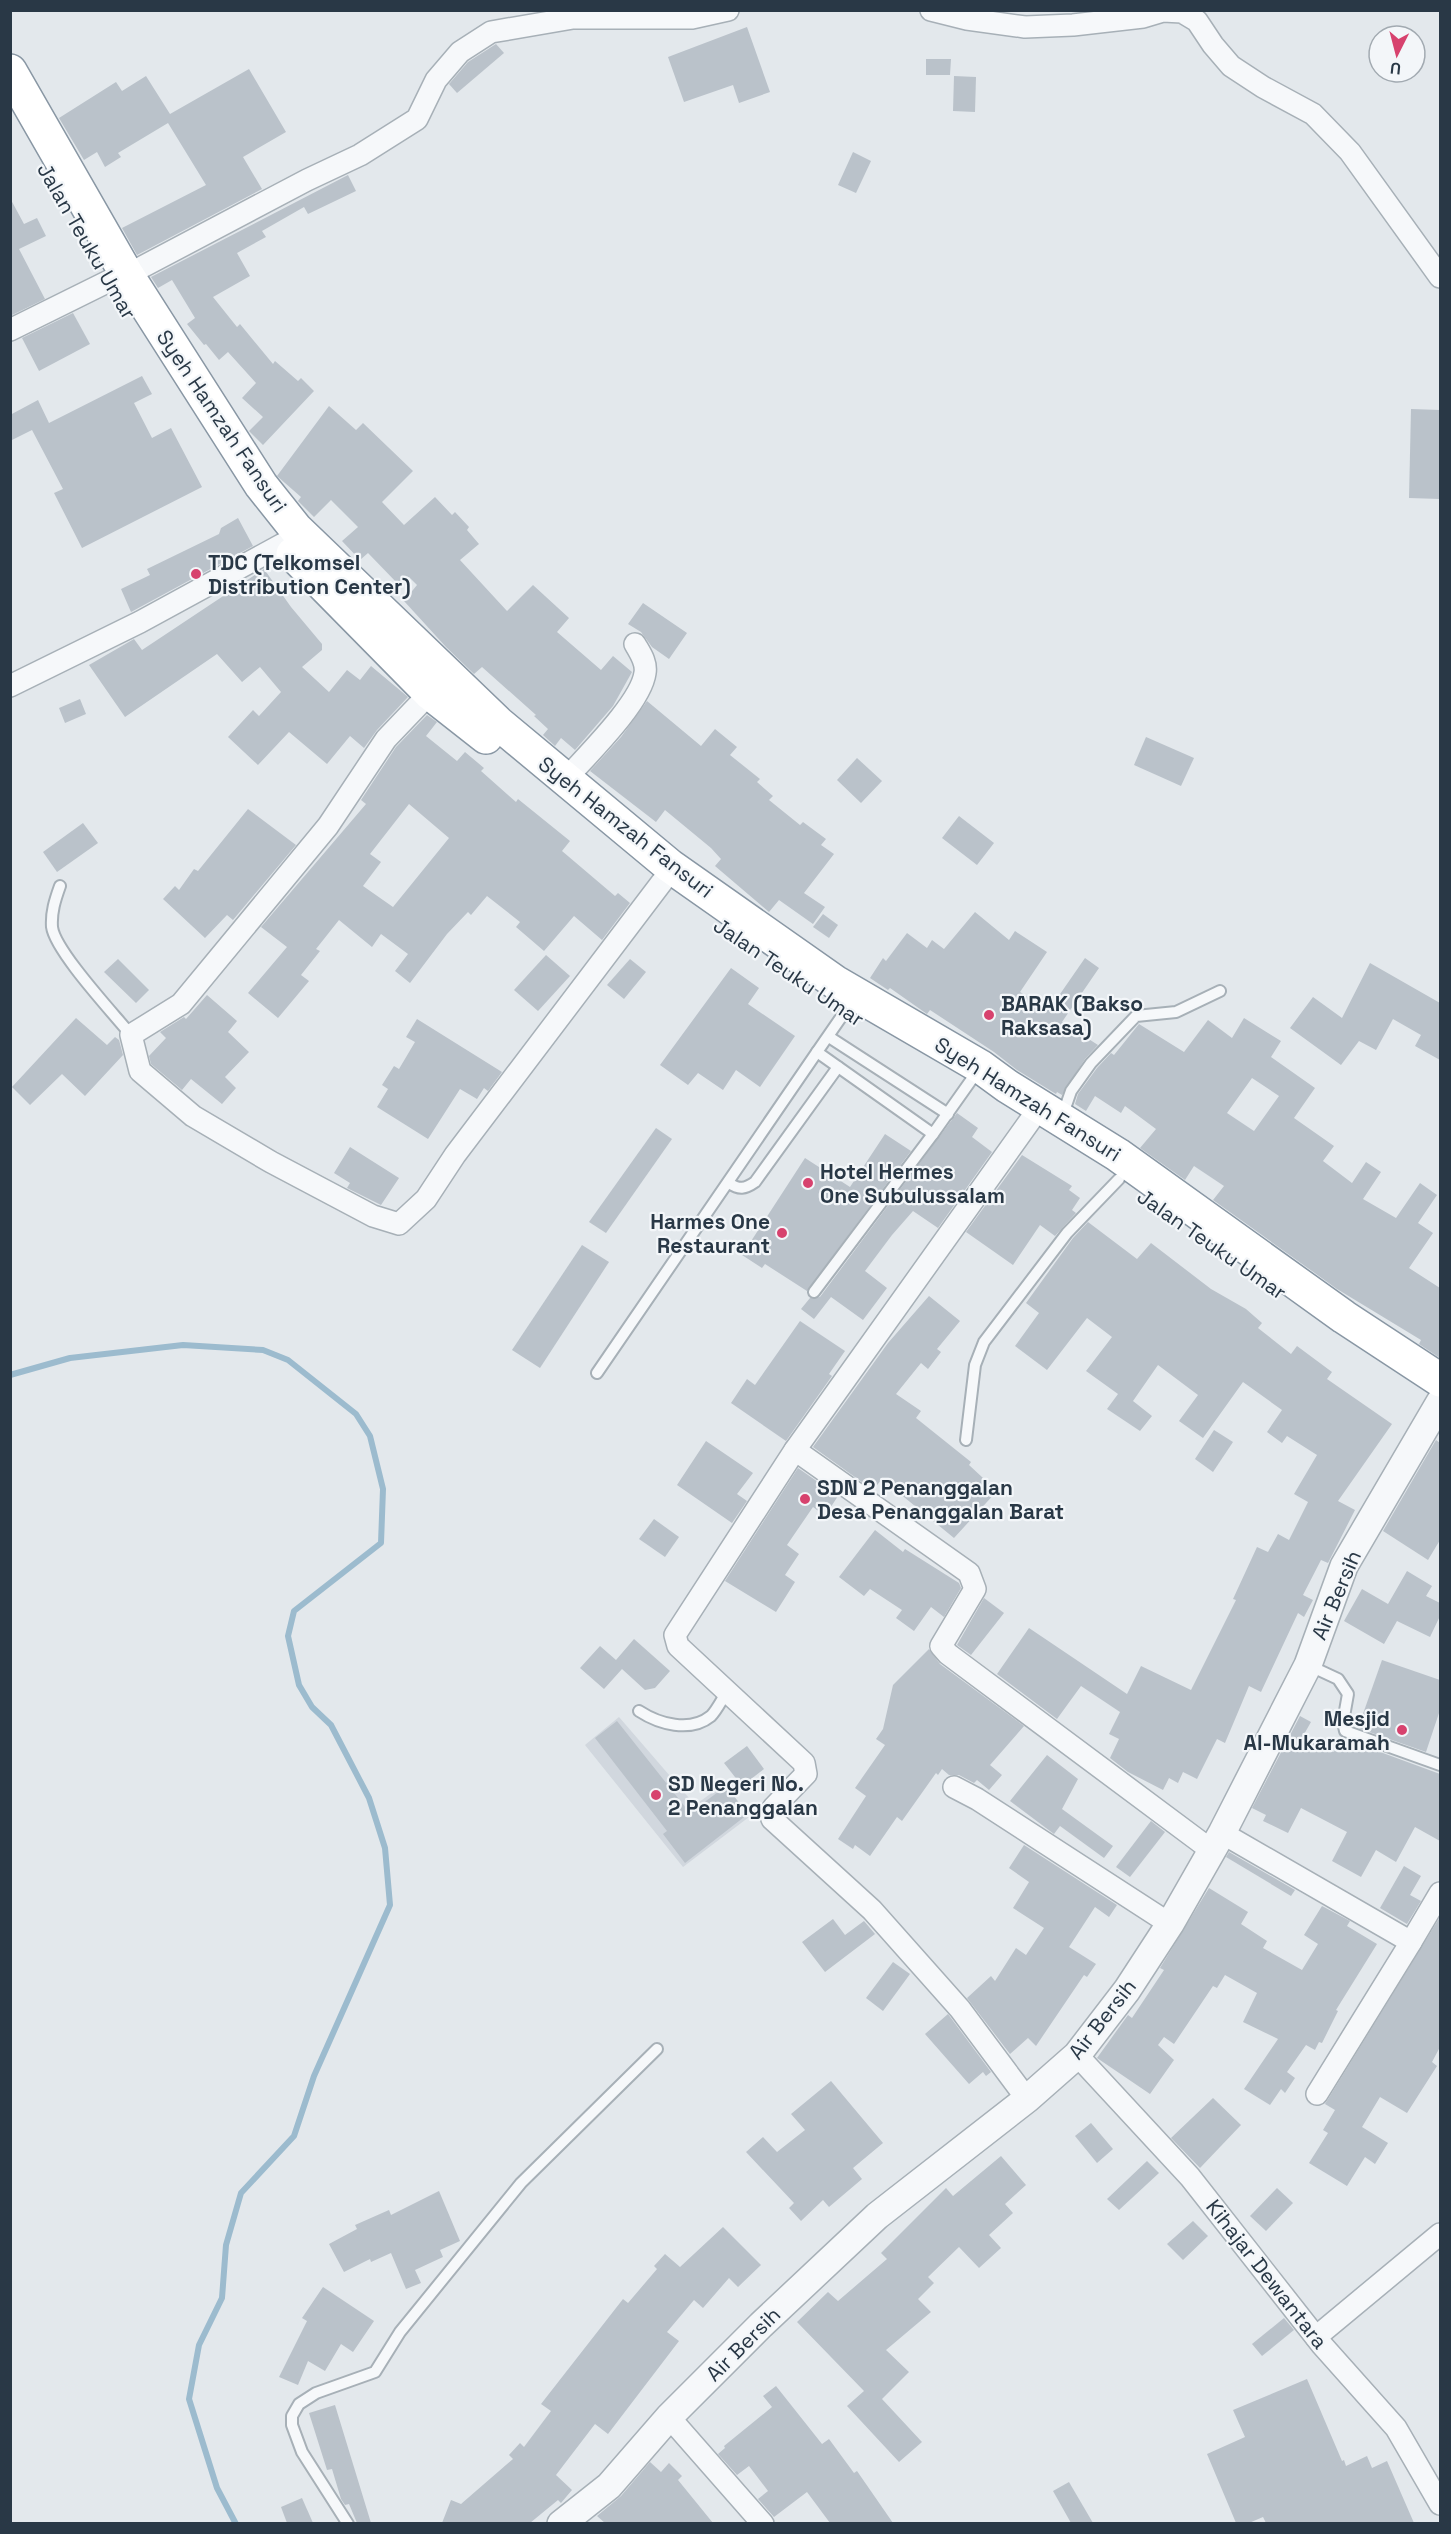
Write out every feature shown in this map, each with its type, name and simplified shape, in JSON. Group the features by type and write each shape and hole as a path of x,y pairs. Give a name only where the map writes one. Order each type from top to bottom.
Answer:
{"highway":[{"name":"Syeh Hamzah Fansuri","path":"10,71 119,278 261,485 296,529 498,723 670,866 975,1075"},
{"name":"Jalan Teuku Umar","path":"10,110 119,278 168,383 227,471 284,544 430,693 510,755 564,803 662,882 748,947 837,1025 975,1075 1047,1119 1119,1179 1440,1402"},
{"name":"Syeh Hamzah Fansuri","path":"1047,1119 1118,1155 1344,1317 1440,1380"}],"street":[{"path":"10,330 119,278 307,180 360,155 417,119 436,80 460,52 491,32 573,18 692,18 728,10"},
{"path":"931,10 967,20 1026,27 1093,23 1143,17 1163,11 1182,12 1197,21 1231,66 1263,87 1314,114 1350,152 1440,277"},
{"path":"10,686 199,591 284,544"},
{"path":"565,780 625,711 642,686 646,672 644,658 635,644"},
{"path":"430,693 386,739 328,826 181,1004 131,1035 140,1071 193,1116 271,1162 374,1216 399,1224 426,1199 455,1155 662,882"},
{"path":"1027,2099 960,2009 872,1910 772,1819 770,1813 774,1807 806,1774 807,1769 804,1763 678,1646 675,1635 795,1450 1047,1119"},
{"name":"Air Bersih","path":"561,2523 609,2486 669,2417 761,2325 877,2216 1027,2099 1077,2055 1127,1990 1170,1924 1308,1665 1344,1566 1440,1402"},
{"path":"795,1450 969,1573 975,1589 941,1646 948,1654 1216,1841 1411,1942"},
{"path":"954,1787 977,1799 1170,1924"},
{"path":"1317,2094 1440,1893"},
{"name":"Kihajar Dewantara","path":"1077,2055 1190,2177 1316,2337 1396,2428 1440,2504"},
{"path":"1316,2337 1440,2234"},
{"path":"669,2417 763,2523"}],"lane":[{"path":"60,886 52,910 53,930 62,948 131,1035"},
{"path":"1047,1119 1091,1063 1136,1016 1176,1012 1220,991"},
{"path":"597,1373 837,1025 948,1114"},
{"path":"817,1052 933,1134"},
{"path":"729,1183 736,1188 742,1188 755,1182 838,1067"},
{"path":"814,1292 975,1075"},
{"path":"966,1440 975,1365 984,1342 1067,1233 1119,1179"},
{"path":"1308,1665 1338,1679 1348,1694 1343,1722 1345,1731 1440,1765"},
{"path":"639,1711 652,1720 678,1725 696,1724 711,1715 727,1692"},
{"path":"348,2523 302,2452 292,2425 292,2416 299,2404 316,2393 375,2372 400,2332 521,2183 657,2049"}],"shaded area":[{"name":"SD Negeri No. 2 Penanggalan","path":"619,1717 695,1805 724,1784 749,1817 683,1867 585,1745"}],"building":[{"path":"747,27 770,92 739,103 733,85 684,102 668,57"},
{"path":"496,44 504,53 457,93 449,84 468,62"},
{"path":"926,59 951,59 950,75 926,75"},
{"path":"249,69 286,132 243,157 262,189 137,255 122,228 206,185 168,123 118,153 121,157 105,167 97,152 84,160 59,118 116,82 122,91 146,76 170,114"},
{"path":"954,76 976,77 975,112 953,111"},
{"path":"853,152 871,161 856,193 838,185"},
{"path":"348,175 356,191 308,214 304,207 262,231 266,237 237,253 250,276 213,297 237,327 240,324 273,364 275,361 298,381 301,378 314,391 263,445 249,431 263,417 242,398 256,383 228,352 219,360 206,344 204,345 187,324 195,318 172,280 158,288 151,277"},
{"path":"10,198 24,224 37,218 46,236 19,249 45,299 10,316"},
{"path":"73,313 90,344 39,371 22,338"},
{"path":"142,376 152,394 134,403 152,438 171,428 202,487 82,548 54,493 63,489 32,430 10,441 10,415 38,400 49,423"},
{"path":"329,406 356,430 363,423 413,471 382,502 404,525 435,497 452,515 455,512 469,527 467,530 479,544 460,560 507,611 533,585 569,618 557,632 601,670 613,656 632,672 613,706 575,750 561,738 555,746 543,735 548,729 534,716 536,715 482,667 474,674 446,647 404,601 417,585 409,577 399,585 368,553 360,560 342,541 358,527 331,500 314,517 298,501 301,497 277,476"},
{"path":"1411,409 1440,410 1440,499 1409,498"},
{"path":"238,518 253,546 131,612 121,589 150,575 147,569 219,534 221,528"},
{"path":"264,569 291,607 322,644 322,650 302,667 329,692 347,670 360,680 371,666 408,697 377,730 364,748 350,736 327,764 289,732 258,765 228,737 253,710 259,716 281,692 260,667 242,682 217,654 125,717 89,665 134,639 142,650"},
{"path":"643,603 687,633 669,659 652,647 641,632 628,624"},
{"path":"80,699 86,714 65,723 59,708"},
{"path":"647,701 701,746 715,729 737,747 730,755 760,779 757,782 773,796 769,800 800,825 803,822 826,839 821,845 834,854 804,893 825,907 813,924 779,900 769,912 715,866 721,859 711,848 665,810 656,822 590,771 621,737"},
{"path":"427,715 437,722 426,736 457,761 465,752 484,768 481,771 516,802 518,799 570,841 562,851 615,896 618,893 630,903 602,940 574,916 544,951 516,927 520,922 487,896 471,915 468,912 447,934 410,983 395,971 408,954 381,934 372,947 339,920 316,949 320,951 301,975 309,981 278,1018 248,993 287,947 261,927 366,804 361,800 396,747","holes":["409,804 449,838 393,907 363,886 381,862 370,854"]},
{"path":"1146,737 1194,758 1181,786 1134,765"},
{"path":"857,758 882,781 861,803 837,780"},
{"path":"248,809 296,845 233,920 227,915 205,938 163,899 175,886 179,890 194,869 198,871"},
{"path":"959,816 994,843 977,865 942,838"},
{"path":"83,823 98,843 57,872 43,852"},
{"path":"975,912 1009,940 1015,931 1047,952 1020,992 1049,1010 1085,958 1099,968 1062,1022 1098,1045 1085,1059 1062,1095 1057,1092 1056,1094 1017,1070 930,1010 927,1014 890,988 888,990 870,978 883,958 886,961 907,933 927,948 932,940 944,949"},
{"path":"823,914 838,925 829,938 813,927"},
{"path":"546,955 570,976 538,1011 514,990"},
{"path":"118,959 149,990 136,1003 104,972"},
{"path":"630,959 646,972 624,999 607,985"},
{"path":"1370,963 1440,1003 1440,1060 1415,1046 1421,1035 1393,1019 1376,1050 1359,1041 1341,1065 1290,1028 1313,997 1342,1018"},
{"path":"731,968 759,988 748,1004 795,1036 760,1087 736,1070 723,1090 698,1073 688,1085 660,1065"},
{"path":"207,995 237,1021 228,1032 249,1052 225,1077 236,1088 222,1104 191,1079 182,1090 151,1064 149,1056 166,1038 160,1032 184,1017 186,1019"},
{"path":"76,1018 107,1045 115,1037 119,1040 123,1055 85,1096 62,1074 30,1105 12,1087"},
{"path":"1244,1018 1281,1041 1271,1057 1315,1088 1294,1118 1334,1146 1323,1161 1352,1183 1366,1162 1381,1172 1363,1199 1396,1218 1420,1183 1437,1195 1418,1223 1433,1233 1409,1268 1440,1288 1440,1358 1419,1344 1421,1340 1337,1289 1213,1200 1224,1186 1194,1166 1185,1180 1140,1148 1156,1129 1125,1106 1121,1113 1095,1096 1086,1111 1075,1104 1078,1094 1097,1068 1111,1053 1114,1055 1139,1024 1184,1052 1208,1020 1232,1038","holes":["1252,1078 1279,1096 1254,1131 1227,1113"]},
{"path":"417,1019 502,1072 488,1091 484,1088 477,1099 460,1089 428,1139 377,1107 388,1089 382,1085 394,1066 399,1069 415,1042 406,1037"},
{"path":"957,1113 978,1128 972,1137 992,1152 938,1228 913,1211 892,1235 865,1271 887,1288 863,1320 831,1297 814,1319 801,1309 810,1298 820,1297"},
{"path":"656,1128 672,1139 606,1233 589,1222"},
{"path":"885,1134 911,1151 807,1291 765,1264 762,1268 742,1255 805,1158 850,1187"},
{"path":"350,1147 399,1178 381,1205 347,1188 350,1183 334,1173"},
{"path":"1022,1155 1072,1186 1069,1190 1080,1198 1072,1210 1076,1213 1055,1236 1040,1225 1013,1265 966,1232"},
{"path":"1088,1222 1137,1259 1151,1243 1211,1289 1246,1309 1262,1323 1258,1328 1291,1354 1297,1346 1332,1372 1327,1379 1392,1424 1338,1501 1355,1510 1328,1563 1321,1560 1303,1595 1313,1600 1304,1617 1298,1613 1261,1692 1249,1686 1225,1743 1217,1739 1197,1779 1183,1772 1178,1783 1169,1778 1163,1790 1128,1772 1110,1758 1119,1739 1109,1734 1120,1712 1081,1686 1057,1719 997,1674 1029,1628 1127,1694 1141,1666 1191,1690 1236,1600 1233,1599 1257,1547 1268,1552 1278,1534 1289,1540 1308,1502 1294,1494 1317,1455 1287,1436 1282,1443 1267,1432 1282,1410 1243,1382 1203,1438 1179,1421 1198,1395 1158,1365 1133,1401 1152,1416 1140,1431 1107,1409 1118,1394 1086,1371 1112,1337 1087,1318 1047,1370 1015,1346 1039,1313 1026,1303 1073,1238"},
{"path":"582,1245 609,1262 540,1368 512,1350"},
{"path":"929,1296 960,1321 937,1349 941,1352 928,1369 921,1363 896,1394 921,1411 916,1418 971,1462 969,1465 997,1491 954,1538 882,1479 873,1490 813,1447 888,1343"},
{"path":"800,1321 845,1351 829,1374 832,1376 786,1441 731,1403 747,1379 755,1385"},
{"path":"1214,1430 1233,1442 1213,1472 1195,1459"},
{"path":"1436,1440 1440,1443 1440,1540 1428,1560 1383,1531"},
{"path":"706,1441 753,1473 737,1494 747,1501 732,1523 677,1485"},
{"path":"798,1468 838,1496 825,1516 813,1507 787,1545 799,1554 785,1575 795,1582 776,1612 725,1581"},
{"path":"654,1519 679,1537 665,1557 639,1539"},
{"path":"875,1530 903,1552 905,1549 959,1583 961,1588 944,1617 931,1607 914,1631 896,1618 902,1610 870,1589 864,1596 839,1577"},
{"path":"1407,1571 1432,1586 1426,1596 1440,1603 1440,1616 1430,1637 1397,1621 1384,1644 1344,1621 1362,1589 1388,1604"},
{"path":"984,1598 1004,1613 971,1655 957,1645"},
{"path":"634,1639 670,1671 655,1688 645,1690 622,1669 604,1689 580,1668 600,1646 616,1660"},
{"path":"929,1649 940,1664 1024,1726 990,1765 1002,1775 989,1790 977,1780 974,1783 959,1775 949,1775 942,1769 938,1775 936,1773 902,1821 897,1817 870,1856 855,1845 853,1849 838,1839 866,1796 855,1788 885,1745 876,1739 883,1729 893,1685"},
{"path":"1382,1660 1440,1680 1440,1710 1426,1752 1358,1728"},
{"path":"1300,1716 1311,1722 1303,1736 1334,1752 1339,1741 1351,1747 1353,1742 1440,1774 1440,1841 1415,1827 1396,1862 1376,1850 1361,1877 1332,1861 1347,1832 1301,1808 1288,1833 1263,1821 1266,1815 1252,1808"},
{"name":"SD Negeri No. 2 Penanggalan","path":"617,1721 690,1813 726,1786 748,1814 685,1863 663,1834 667,1831 595,1738"},
{"path":"747,1746 764,1769 742,1786 724,1763"},
{"path":"1047,1755 1078,1779 1062,1809 1113,1846 1104,1858 1060,1826 1054,1834 1010,1801"},
{"path":"1151,1821 1165,1832 1130,1877 1116,1867"},
{"path":"1024,1845 1117,1905 1109,1917 1095,1907 1069,1947 1096,1964 1087,1977 1084,1975 1036,2046 1028,2038 1010,2054 967,1998 991,1976 995,1981 1016,1948 1026,1955 1044,1928 1013,1908 1029,1882 1009,1868"},
{"path":"1229,1852 1295,1890 1291,1896 1226,1857"},
{"path":"1404,1866 1421,1876 1410,1895 1421,1901 1407,1924 1380,1908"},
{"path":"1209,1888 1248,1912 1241,1924 1267,1941 1263,1948 1302,1970 1318,1944 1304,1935 1322,1906 1350,1921 1347,1926 1377,1944 1336,2010 1338,2011 1322,2043 1319,2042 1315,2050 1306,2045 1287,2072 1295,2078 1285,2093 1281,2089 1270,2105 1244,2089 1278,2039 1243,2022 1257,1993 1225,1975 1217,1988 1213,1986 1174,2044 1164,2037 1158,2045 1174,2060 1150,2094 1097,2058 1128,2015 1132,2018 1164,1970 1160,1968"},
{"path":"1440,1917 1440,2047 1432,2062 1437,2066 1407,2113 1380,2097 1362,2127 1388,2143 1375,2164 1365,2157 1347,2186 1309,2163 1328,2133 1323,2130 1335,2110 1325,2104"},
{"path":"833,1919 845,1935 864,1921 875,1934 825,1972 802,1942"},
{"path":"893,1962 910,1974 883,2011 866,1998"},
{"path":"948,2014 991,2072 986,2076 983,2072 969,2084 925,2034"},
{"path":"831,2081 883,2143 853,2168 862,2179 829,2207 823,2200 801,2221 789,2208 794,2203 746,2152 763,2137 777,2152 805,2130 791,2114"},
{"path":"1213,2098 1241,2125 1200,2168 1171,2138"},
{"path":"1091,2123 1113,2149 1097,2163 1075,2136"},
{"path":"1001,2156 1026,2185 1005,2204 1013,2213 989,2235 1001,2248 979,2268 959,2247 928,2277 934,2283 918,2299 931,2312 886,2350 909,2372 882,2399 922,2442 899,2462 847,2406 864,2391 797,2322 828,2292 838,2301 887,2259 881,2253 946,2188 953,2196"},
{"path":"1147,2161 1159,2173 1119,2210 1107,2199"},
{"path":"1277,2188 1293,2203 1266,2231 1250,2216"},
{"path":"439,2191 460,2241 440,2250 443,2257 415,2270 421,2283 406,2289 391,2253 371,2262 370,2259 344,2272 329,2244 357,2229 355,2225 389,2210 391,2215"},
{"path":"1193,2221 1208,2236 1183,2260 1167,2244"},
{"path":"723,2227 761,2265 738,2287 729,2278 703,2308 694,2300 667,2332 679,2341 608,2434 595,2424 556,2475 572,2490 561,2503 558,2500 530,2523 442,2523 451,2500 461,2504 513,2459 509,2455 520,2443 524,2447 551,2411 541,2404 623,2299 628,2303 657,2269 654,2266 665,2254 680,2267"},
{"path":"323,2287 374,2321 353,2352 341,2344 325,2371 308,2361 298,2385 279,2377 307,2321 302,2318"},
{"path":"1284,2318 1294,2330 1262,2356 1252,2344"},
{"path":"1307,2379 1342,2461 1344,2460 1346,2466 1367,2456 1372,2468 1387,2461 1414,2523 1266,2523 1263,2517 1249,2523 1236,2523 1207,2454 1245,2437 1233,2410"},
{"path":"776,2386 822,2444 829,2439 854,2473 857,2471 893,2523 830,2523 807,2492 774,2517 758,2499 768,2491 749,2466 737,2475 718,2454 725,2448 724,2446 772,2407 763,2396"},
{"path":"335,2405 371,2523 357,2523 349,2504 345,2505 341,2499 332,2469 327,2470 309,2413"},
{"path":"650,2462 661,2472 669,2463 682,2476 678,2480 713,2523 605,2523 597,2516 621,2496"},
{"path":"1069,2482 1093,2523 1071,2523 1053,2491"},
{"path":"302,2498 313,2523 287,2523 281,2507"}],"waterway":[{"path":"10,1375 70,1358 183,1345 263,1350 288,1360 356,1414 370,1436 383,1489 381,1543 294,1611 288,1636 299,1685 312,1707 331,1725 369,1798 385,1848 390,1905 314,2076 294,2136 241,2193 226,2245 222,2298 199,2345 189,2399 217,2488 236,2524"}],"place":[{"name":"TDC (Telkomsel Distribution Center)","path":"196,574"},
{"name":"BARAK (Bakso Raksasa)","path":"989,1015"},
{"name":"Hotel Hermes One Subulussalam","path":"808,1183"},
{"name":"Harmes One Restaurant","path":"782,1233"},
{"name":"SDN 2 Penanggalan Desa Penanggalan Barat","path":"805,1499"},
{"name":"Mesjid Al-Mukaramah","path":"1402,1730"},
{"name":"SD Negeri No. 2 Penanggalan","path":"656,1795"}]}
